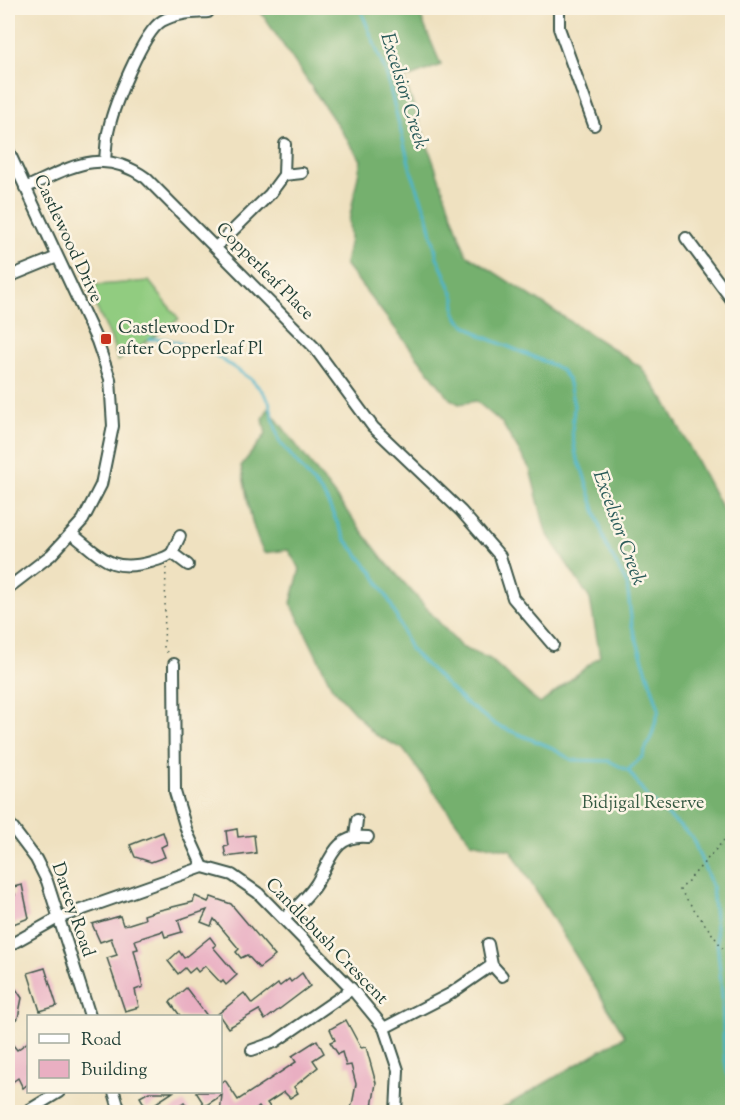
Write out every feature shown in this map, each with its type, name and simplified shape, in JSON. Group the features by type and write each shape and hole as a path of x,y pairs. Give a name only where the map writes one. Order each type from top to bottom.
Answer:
{"street":[{"path":"559,8 559,28 594,125"},
{"path":"105,161 109,127 147,35 163,20 180,14 208,12"},
{"path":"216,247 270,194 284,175 285,144"},
{"name":"Castlewood Drive","path":"8,150 97,341 110,379 112,402 112,443 101,485 88,511 72,534 51,555 8,588"},
{"name":"Copperleaf Place","path":"25,188 79,164 105,161 133,169 146,178 314,347 373,428 441,489 500,556 513,598 553,645"},
{"path":"284,175 302,173"},
{"path":"686,238 732,300"},
{"path":"8,277 57,257"},
{"path":"72,534 113,565 133,567 169,556 188,565"},
{"path":"169,556 180,536"},
{"path":"8,946 58,918 203,867 187,832 175,792 174,664"},
{"path":"355,837 357,820"},
{"name":"Darcey Road","path":"8,822 36,859 47,881 89,1015"},
{"path":"284,919 317,882 329,855 355,837 369,837"},
{"name":"Candlebush Crescent","path":"203,867 242,881 258,893 352,989 384,1028 398,1070 396,1113"},
{"path":"488,944 492,965 502,976"},
{"path":"384,1028 450,994 492,965"},
{"path":"252,1050 275,1042 352,989"},
{"path":"26,1113 56,1093"},
{"path":"114,1093 120,1113"}],"path":[{"path":"169,556 164,648 174,664"},
{"path":"732,831 680,890 732,961"}],"green space":[{"name":"Bidjigal Reserve","path":"258,8 417,8 441,65 404,79 466,254 641,367 665,401 724,512 732,518 732,1112 496,1112 625,1036 511,850 471,842 403,749 374,734 332,687 291,603 300,569 288,550 264,553 252,521 241,466 266,434 263,419 268,408 384,560 461,647 490,659 540,704 600,656 590,599 546,532 530,469 502,423 476,401 459,404 450,399 345,264 350,239 349,221 361,160"},
{"path":"149,281 179,319 118,361 111,338 86,286"}],"building":[{"path":"237,829 238,837 254,835 256,853 226,857 224,847 228,846 226,831"},
{"path":"163,832 167,844 161,847 165,857 151,862 135,857 130,845"},
{"path":"22,885 29,918 8,926 8,897 15,895 13,887"},
{"path":"195,896 208,902 211,897 231,904 275,956 259,968 247,955 241,958 236,952 239,949 214,919 211,926 201,922 207,910 178,920 182,932 165,937 163,931 135,940 138,949 134,950 143,987 135,990 139,1007 125,1011 107,958 117,955 111,938 100,942 92,924 120,916 123,925 129,924 145,919 144,915 193,902"},
{"path":"210,937 216,945 213,947 237,975 226,985 223,981 221,983 205,966 198,972 195,968 189,973 185,968 178,974 168,961 179,951 184,958"},
{"path":"45,968 57,1006 40,1011 28,973"},
{"path":"302,973 310,986 265,1020 259,1010 228,1028 222,1020 222,1015 218,1014 244,993 252,1004 278,984 280,986 289,979 291,982"},
{"path":"186,988 206,1015 180,1015 170,1002"},
{"path":"16,989 22,998 18,1018 13,1021 8,1020 8,993"},
{"path":"346,1020 361,1048 366,1047 376,1083 371,1113 345,1113 352,1105 356,1084 351,1065 346,1066 342,1052 338,1054 330,1042 335,1040 330,1029"},
{"path":"317,1040 324,1053 313,1060 318,1067 294,1087 298,1093 290,1098 284,1092 267,1103 270,1107 263,1112 259,1107 251,1113 220,1113 222,1095 205,1106 197,1093 222,1093 222,1082 225,1080 238,1100 296,1062 292,1056"},
{"path":"27,1043 27,1085 23,1088 18,1078 8,1085 8,1049 13,1045 17,1050"},
{"path":"147,1093 171,1093 147,1109 140,1097"},
{"path":"184,1102 191,1113 167,1113"}],"waterway":[{"name":"Excelsior Creek","path":"360,8 386,73 411,171 428,217 437,257 455,298 455,312 460,321 482,336 560,369 568,379 574,406 572,432 576,455 606,545 627,584 632,626 659,709 652,735 642,757 628,770 649,799 692,837 712,886 722,993 724,1053 732,1098"},
{"path":"150,339 166,339 212,353 251,379 262,391 269,401 279,441 325,497 345,539 373,573 391,604 410,649 463,701 496,725 548,746 572,760 609,761 627,770"}],"place":[{"name":"Castlewood Dr after Copperleaf Pl","path":"106,339"}]}
